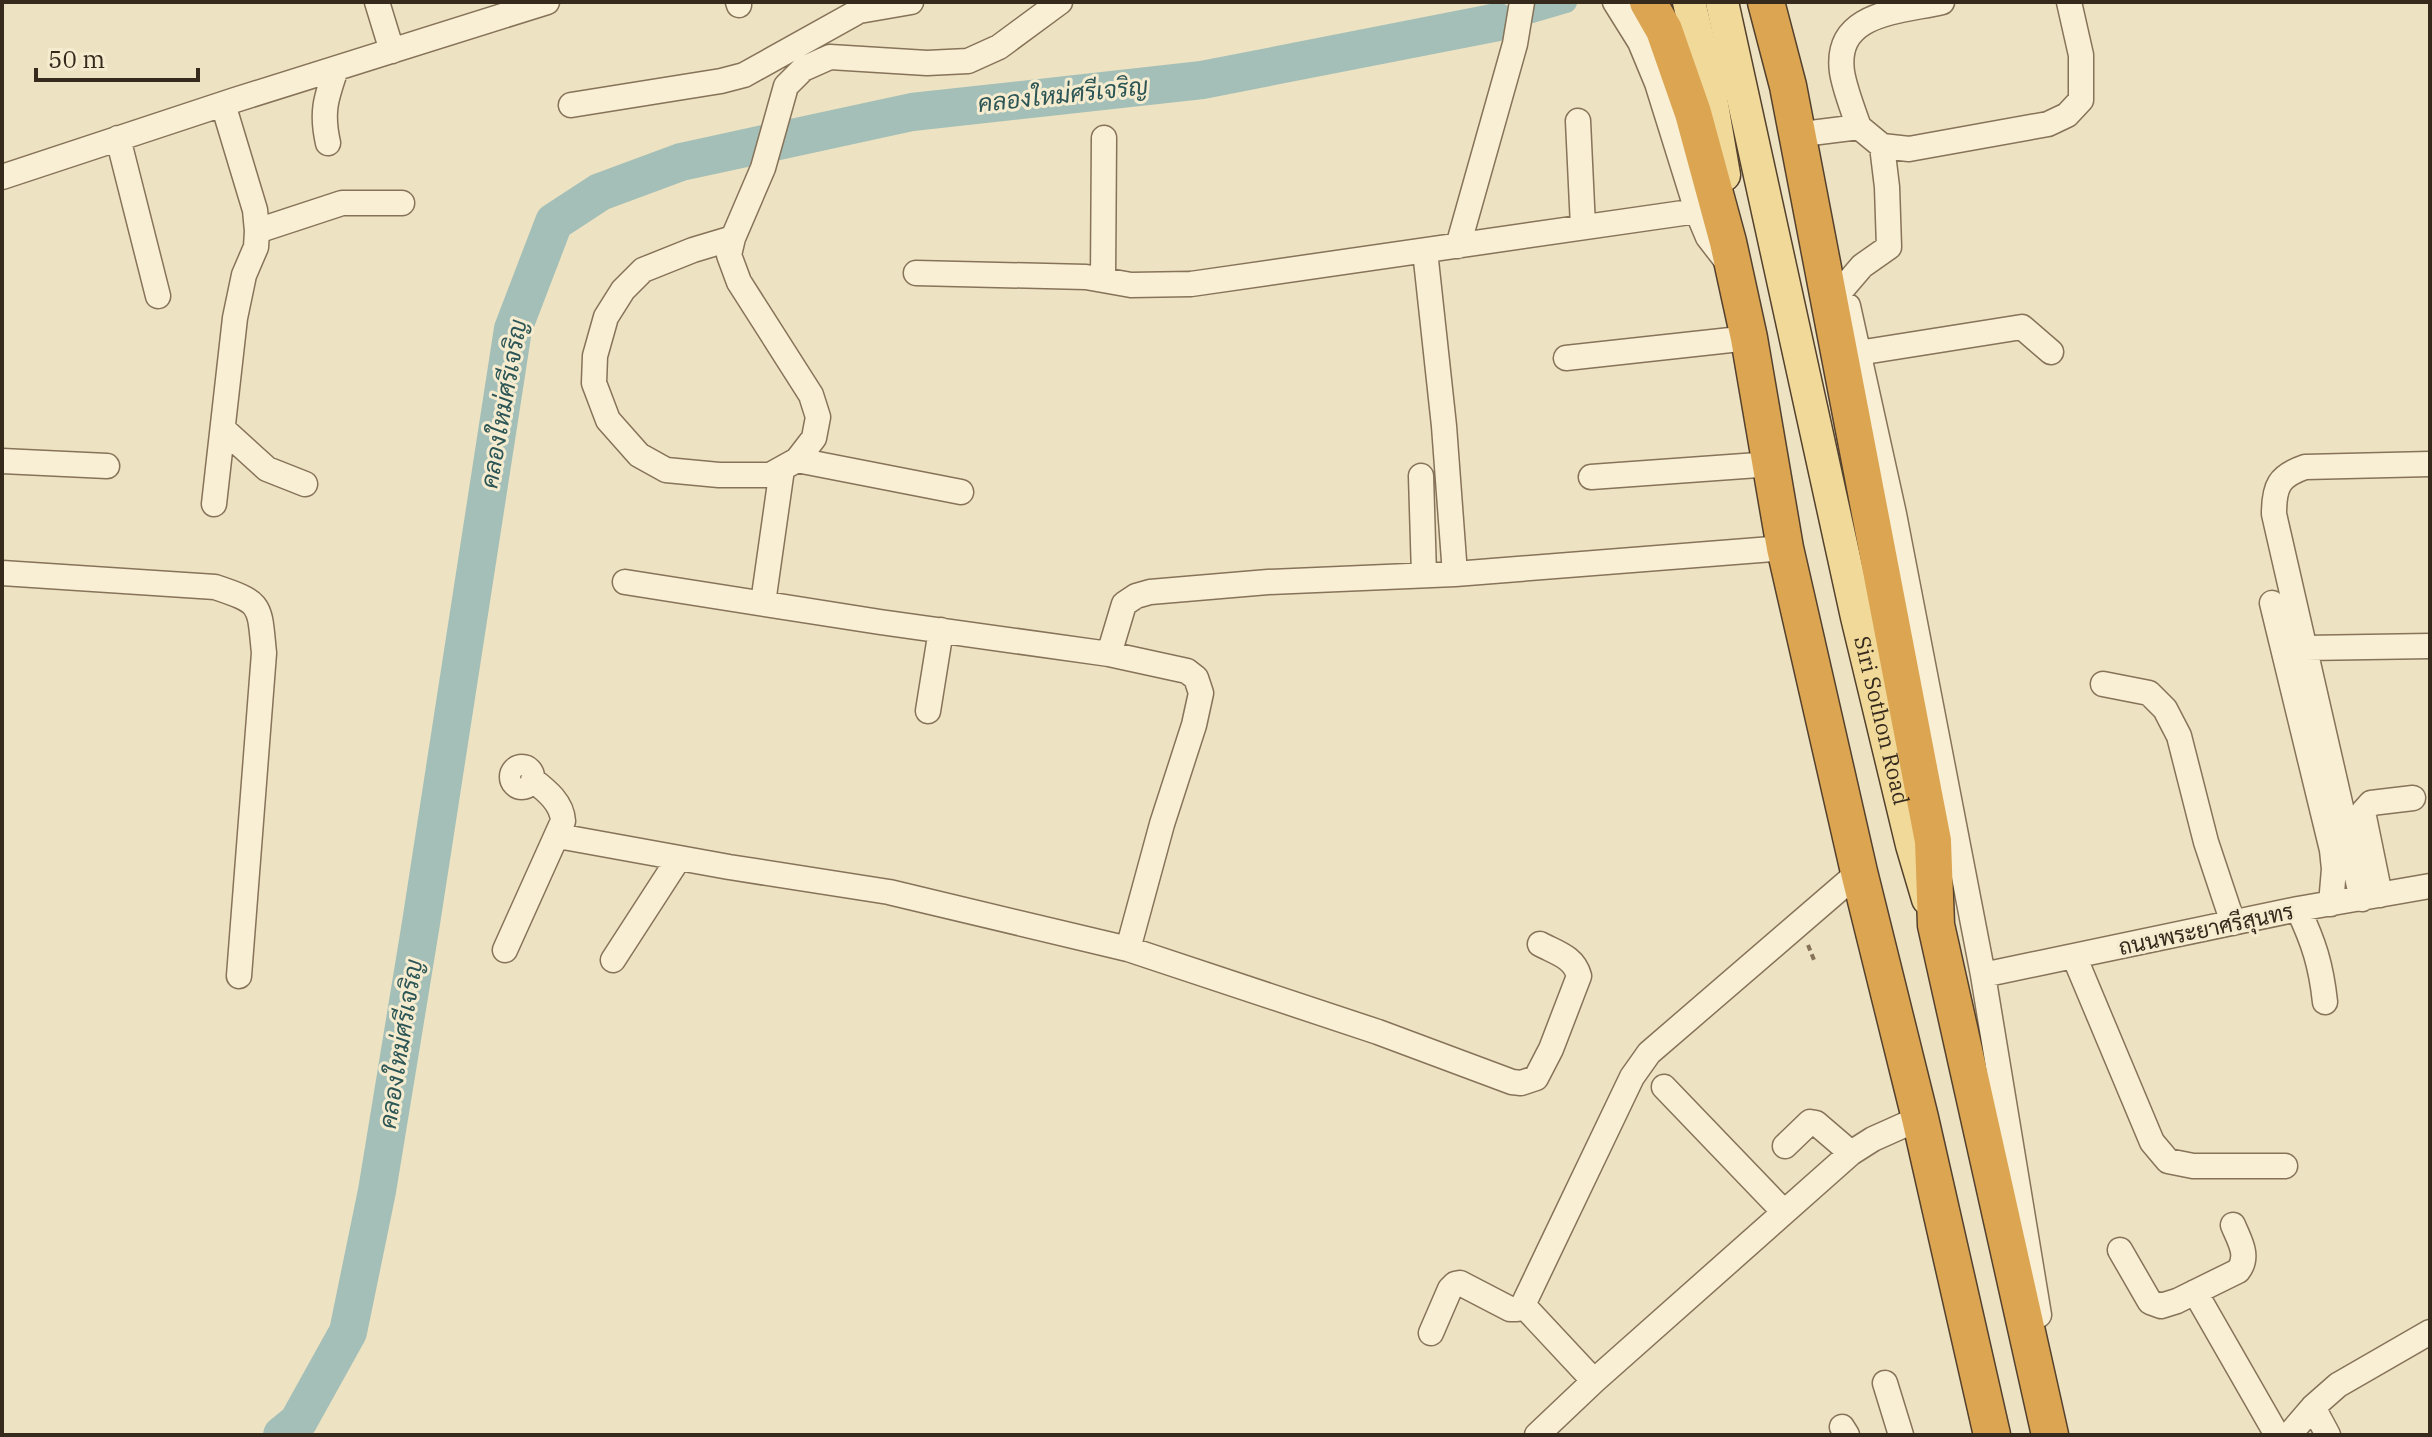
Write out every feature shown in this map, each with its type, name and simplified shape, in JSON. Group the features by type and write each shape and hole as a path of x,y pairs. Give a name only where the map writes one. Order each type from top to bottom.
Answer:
{"highway":[{"path":"1648,2 1664,30 1693,113 1732,258 1785,548 1859,872 1920,1118 1990,1434"},
{"path":"1766,2 1788,86 1933,841 1936,925"},
{"name":"Siri Sothon Road","path":"1936,925 2050,1435"}],"main road":[{"path":"1689,2 1708,81 1726,190 1732,258"},
{"name":"Siri Sothon Road","path":"1722,2 1857,617 1912,845 1936,925"}],"street":[{"path":"377,2 392,51"},
{"path":"2,177 392,51 483,12 547,2"},
{"path":"571,105 744,75 859,11 911,2"},
{"path":"733,238 643,270 623,290 606,317 595,356 594,383 608,420 639,455 666,470 719,475 770,475 789,464 814,438 818,417 811,395 735,274 729,255 733,238 763,168 786,86 803,69 830,57 927,63 968,61 999,47 1060,2"},
{"path":"1458,246 1515,44 1522,2"},
{"path":"1615,2 1640,42 1657,83 1708,237 1732,258"},
{"path":"1785,2 1988,974 2038,1302 2040,1337 2034,1367"},
{"path":"1942,2 1869,19 1852,30 1843,44 1842,72 1859,127 1882,146 1909,149 2048,124 2067,115 2081,100 2081,55 2069,2"},
{"path":"328,143 323,120 325,100 336,69"},
{"path":"214,504 235,318 244,275 256,247 257,231 255,210 223,104"},
{"path":"1578,121 1583,227"},
{"path":"1811,133 1859,127"},
{"path":"118,138 158,296"},
{"path":"1103,279 1104,138"},
{"path":"1844,287 1862,266 1889,247 1882,146"},
{"path":"257,231 342,203 402,203"},
{"path":"916,273 1086,277 1131,285 1191,284 1697,211"},
{"path":"1425,251 1444,426 1455,574"},
{"path":"1858,353 2022,327 2051,352"},
{"path":"1566,358 1749,338"},
{"path":"223,429 267,469 305,484"},
{"path":"2,461 107,466"},
{"path":"789,464 961,492"},
{"path":"763,603 789,464"},
{"path":"1591,477 1772,464"},
{"path":"2331,904 2332,850 2274,514 2274,496 2289,472 2305,467 2430,464"},
{"path":"1421,476 1424,575"},
{"path":"1109,654 1124,604 1150,592 1268,582 1455,574 1785,548"},
{"path":"2,573 215,587 246,597 259,611 264,653 239,976"},
{"path":"625,582 1109,654 1187,671 1196,678 1201,693 1128,949"},
{"path":"2272,603 2301,660 2371,897"},
{"path":"928,711 941,630"},
{"path":"2301,660 2430,646"},
{"path":"2103,684 2149,693 2165,709 2179,736 2206,842 2233,923"},
{"path":"505,950 563,821 555,800 533,780"},
{"path":"2371,897 2363,812 2371,803 2413,798"},
{"path":"558,836 889,892 1128,949 1521,1083 1536,1078 1579,976 1572,960 1540,944"},
{"path":"613,960 679,858"},
{"path":"1431,1333 1455,1284 1460,1283 1510,1309 1523,1305 1632,1077 1649,1053 1859,872"},
{"name":"ถนนพระยาศรีสุนทร","path":"1988,974 2298,909 2430,886"},
{"path":"2298,909 2322,970 2325,1002"},
{"path":"2074,956 2152,1142 2168,1161 2193,1166 2285,1166"},
{"path":"1988,974 2010,1046"},
{"path":"1664,1087 1784,1212"},
{"path":"1537,1435 1851,1153 1873,1139 1920,1118"},
{"path":"1785,1146 1810,1122 1816,1123 1851,1153"},
{"path":"2120,1250 2150,1302 2161,1306 2238,1271 2244,1264 2243,1249 2233,1225"},
{"path":"2195,1292 2277,1435"},
{"path":"1523,1305 1594,1381"},
{"path":"2289,1435 2313,1407 2338,1385 2430,1332"},
{"path":"1885,1383 1901,1435"},
{"path":"2313,1407 2328,1435"}],"waterway":[{"path":"1498,22 1566,2"},
{"name":"คลองใหม่ศรีเจริญ","path":"282,1435 298,1422 348,1332 377,1191 513,329 554,222 600,192 681,162 912,112 1202,80 1498,22"}]}
